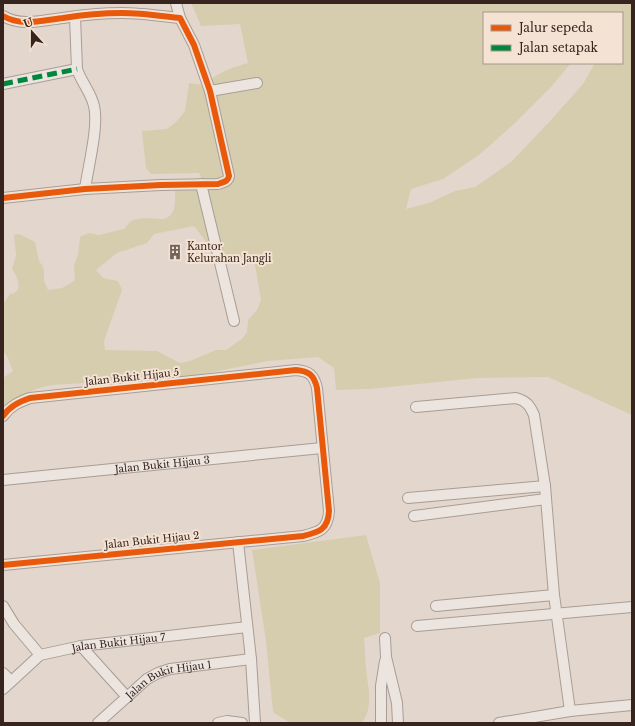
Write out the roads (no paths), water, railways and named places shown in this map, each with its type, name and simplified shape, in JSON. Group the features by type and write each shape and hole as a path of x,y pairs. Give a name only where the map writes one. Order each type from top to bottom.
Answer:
{"street":[{"path":"3,198 85,189 225,182 229,179 230,176 210,91 194,45 180,18 176,3"},
{"path":"4,17 17,22 33,22 75,16 121,13 150,14 180,18"},
{"path":"75,16 79,74 93,100 96,114 85,189"},
{"path":"3,84 78,69"},
{"path":"210,91 257,83"},
{"path":"201,184 234,321"},
{"name":"Jalan Bukit Hijau 5","path":"3,416 6,411 17,403 30,398 305,370 312,374 317,388 322,448"},
{"path":"416,407 516,398 524,400 530,406 534,415 545,486 554,595 570,711"},
{"name":"Jalan Bukit Hijau 3","path":"3,480 322,448"},
{"name":"Jalan Bukit Hijau 2","path":"3,565 303,536 315,533 324,528 328,521 329,511 322,448"},
{"path":"408,498 545,486"},
{"path":"414,516 546,499"},
{"path":"238,542 251,659 255,723"},
{"path":"436,606 554,595"},
{"path":"3,606 14,624 40,655"},
{"path":"418,626 632,607"},
{"name":"Jalan Bukit Hijau 7","path":"3,689 11,680 40,655 81,646 247,627"},
{"path":"385,638 386,657 398,703 398,723"},
{"path":"81,646 127,697"},
{"path":"381,723 381,686 386,657"},
{"name":"Jalan Bukit Hijau 1","path":"98,723 148,679 158,673 170,669 251,659"},
{"path":"3,673 11,680"},
{"path":"499,723 570,711 632,706"},
{"path":"218,723 227,721 242,723"}],"place":[{"name":"Kantor Kelurahan Jangli","path":"175,252"}]}
